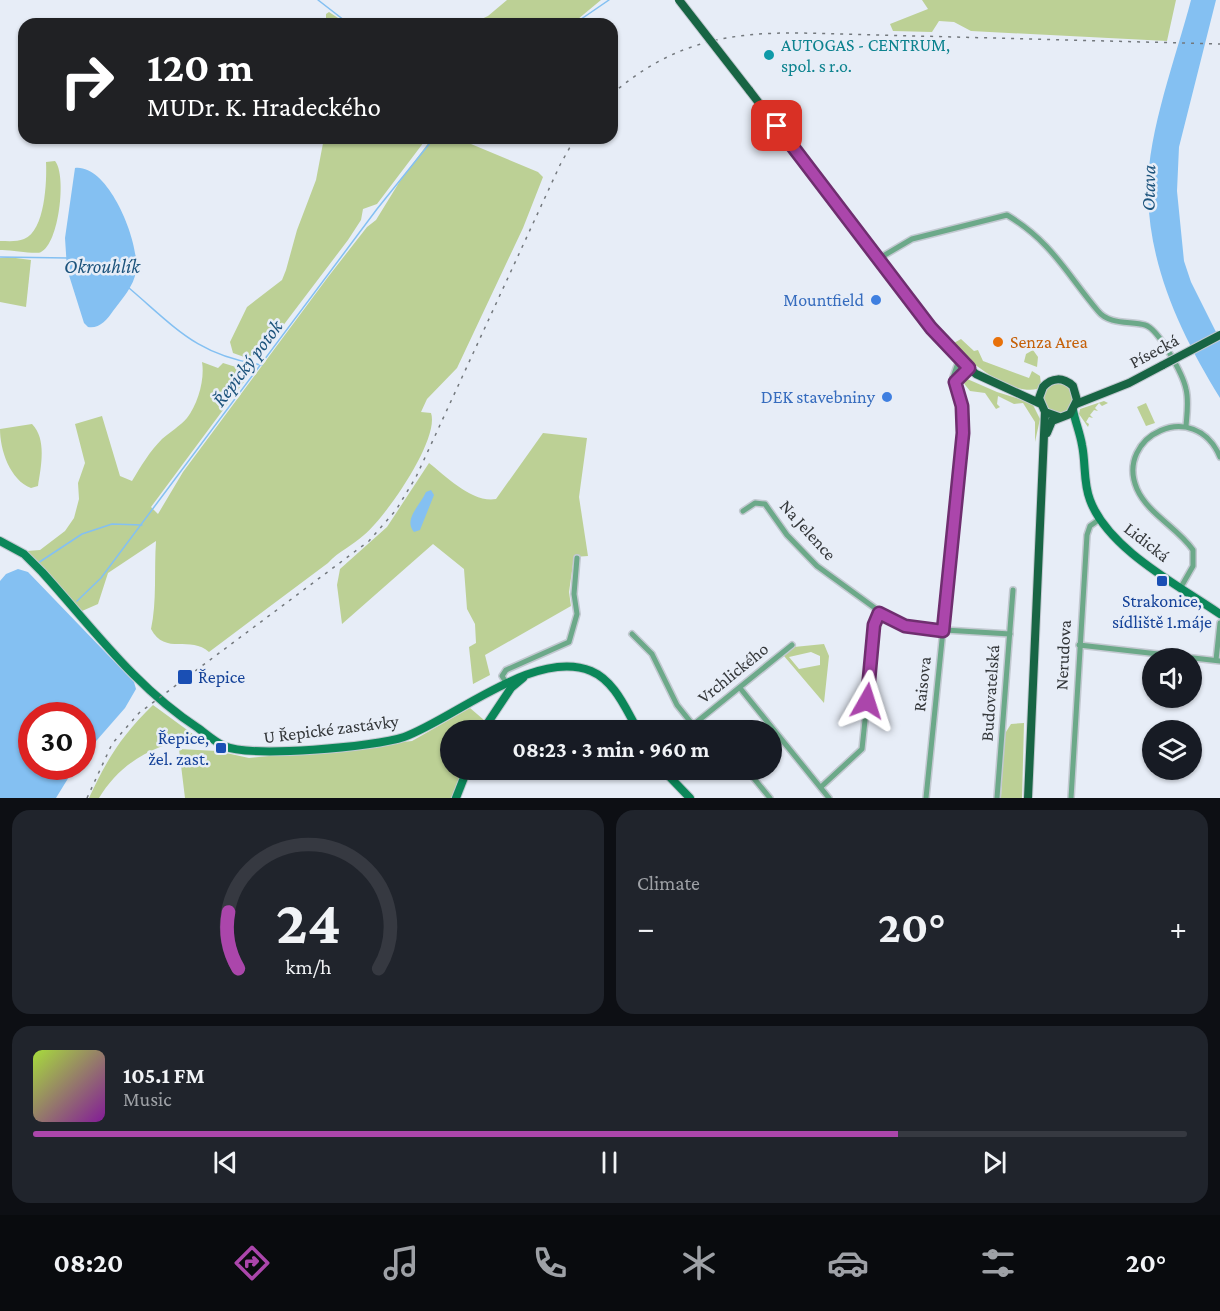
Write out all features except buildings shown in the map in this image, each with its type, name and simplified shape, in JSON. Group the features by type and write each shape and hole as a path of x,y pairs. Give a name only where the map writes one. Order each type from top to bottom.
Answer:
{"main road":[{"path":"679,0 959,360 969,368 1039,403 1045,412 1028,798"},
{"name":"Písecká","path":"1075,407 1220,335"},
{"path":"1010,390 1030,393 1041,389 1050,381 1062,379 1073,386 1076,392 1075,407 1050,423 1044,445"},
{"path":"1039,403 1041,389"},
{"name":"Písecká","path":"1076,392 1102,393"},
{"name":"Lidická","path":"1075,407 1085,482 1090,500 1100,519 1121,544 1220,614"},
{"path":"1045,412 1062,417 1080,436"},
{"name":"U Řepické zastávky","path":"0,541 24,554 164,705 224,746 255,753 402,738 529,674 575,667 598,674 611,686 632,720"},
{"path":"489,720 508,686"},
{"path":"456,798 463,780"},
{"path":"673,780 690,798"}],"street":[{"path":"881,258 912,239 1007,215 1030,229 1062,262 1099,313 1122,322 1147,325 1156,333 1186,389 1186,426"},
{"name":"Raisova","path":"926,798 963,433 962,406 954,372 959,360"},
{"path":"955,382 969,368"},
{"path":"1181,587 1193,566 1194,550 1180,532 1142,497 1137,489 1134,469 1139,450 1160,430 1186,426 1209,439 1220,456"},
{"name":"Na Jelence","path":"743,512 755,503 765,504 787,535 817,566 879,613"},
{"name":"Nerudova","path":"1071,798 1087,531 1100,519"},
{"path":"508,686 502,676 506,670 570,642 577,614 574,594 577,558"},
{"name":"Budovatelská","path":"997,798 1013,590"},
{"path":"821,787 862,750 874,625 879,613 905,626 943,631 1010,634"},
{"path":"1079,645 1218,661 1220,623"},
{"path":"632,634 652,654 677,705 689,720"},
{"name":"Vrchlického","path":"699,720 792,645"},
{"path":"740,688 829,798"},
{"path":"755,780 770,798"}],"green space":[{"path":"507,0 601,0 579,18 484,18"},
{"path":"922,0 1176,0 1167,41 971,31 954,22 939,21 932,32 893,31 890,24 928,9"},
{"path":"329,12 338,18 326,18"},
{"path":"323,144 422,144 377,204 363,209 361,220 348,240 260,356 247,358 233,353 230,342 247,307 282,280 297,230 316,180"},
{"path":"428,144 471,144 538,172 543,177 523,228 457,368 427,399 421,412 431,413 432,425 419,459 397,496 373,526 359,539 209,652 194,645 163,642 151,629 155,597 156,541 108,573 98,604 82,611 27,551 40,550 65,531 74,518 79,499 78,483 85,463 75,424 102,416 120,476 132,481 162,439 184,421 191,412 201,383 202,362 218,368 223,363 239,368 246,379 151,507 158,514 183,472 328,277 367,227 376,220 400,181"},
{"path":"55,161 59,169 61,194 57,223 47,246 38,253 0,250 0,241 24,239 36,226 43,205 46,162"},
{"path":"0,258 31,260 26,307 0,302"},
{"path":"961,339 974,351 978,350 983,361 1029,378 1032,371 1040,376 1041,384 1037,389 1026,390 991,376 952,344"},
{"path":"1033,350 1038,357 1037,367 1024,362 1026,354"},
{"path":"965,378 997,392 1032,403 1040,419 1035,442 1035,422 1023,403 1014,404 998,396 997,404 1000,407 996,409 985,393 970,391 962,381"},
{"path":"1058,383 1069,387 1073,398 1069,409 1058,413 1047,409 1043,398 1047,387"},
{"path":"1104,401 1108,403 1102,406 1099,403 1095,408 1098,411 1094,410 1090,415 1093,418 1089,417 1086,422 1089,424 1088,427 1079,414 1080,409"},
{"path":"1146,403 1155,423 1146,426 1137,407"},
{"path":"32,424 40,437 42,454 38,486 31,488 17,478 12,471 4,455 0,429"},
{"path":"543,433 587,438 579,497 588,556 574,557 569,592 571,606 485,655 490,675 473,684 469,647 476,643 475,624 467,609 464,569 433,544 342,624 337,585 340,569 387,527 429,463 469,493 487,499 496,499"},
{"path":"824,644 829,656 824,703 784,656 794,647","holes":["811,652 820,656 820,665 799,669 789,657"]},
{"path":"153,705 194,735 195,739 166,745 140,757 117,775 99,798 89,798 116,748"},
{"path":"470,708 484,720 449,720"},
{"path":"1024,723 1022,798 1001,798 1004,735 1011,724"},
{"path":"440,725 440,780 459,780 451,798 185,798 179,749 217,751 249,758 412,741"}],"water":[{"path":"1191,0 1216,0 1179,147 1177,191 1184,261 1191,282 1220,340 1220,398 1193,351 1170,301 1155,250 1150,223 1148,195 1152,148 1163,97"},
{"name":"Okrouhlík","path":"75,168 88,170 99,178 110,191 127,225 136,258 135,277 127,292 105,321 92,327 84,323 67,269 65,238"},
{"path":"431,490 434,495 420,530 414,532 410,522 411,517 426,492"},
{"path":"18,569 28,572 134,682 136,689 125,708 96,741 96,702 18,702 18,780 67,780 56,798 0,798 0,581 6,574"}],"waterway":[{"path":"318,0 341,18"},
{"name":"Řepický potok","path":"583,18 609,0"},
{"name":"Řepický potok","path":"77,601 101,578 377,209 429,144"},
{"path":"0,257 68,258"},
{"path":"129,288 175,328 204,347 240,361 262,365"},
{"path":"38,563 82,534 112,524 142,525"}],"railway":[{"path":"618,89 656,63 678,52 724,38 775,33 1220,44"},
{"path":"87,798 112,744 139,713 369,541 396,510 416,477 572,144"}],"place":[{"name":"AUTOGAS - CENTRUM, spol. s r.o.","path":"769,55"},
{"name":"Mountfield","path":"876,300"},
{"name":"Senza Area","path":"998,342"},
{"name":"DEK stavebniny","path":"887,397"},
{"name":"Strakonice, sídliště 1.máje","path":"1162,581"},
{"name":"Řepice","path":"185,677"},
{"name":"Řepice, žel. zast.","path":"221,748"}],"route":[{"path":"777,126 931,328 956,357 969,368 955,382 964,419 943,631 905,626 879,613 874,625 867,701"}],"water label":[{"name":"Otava","path":"1148,188"}]}
